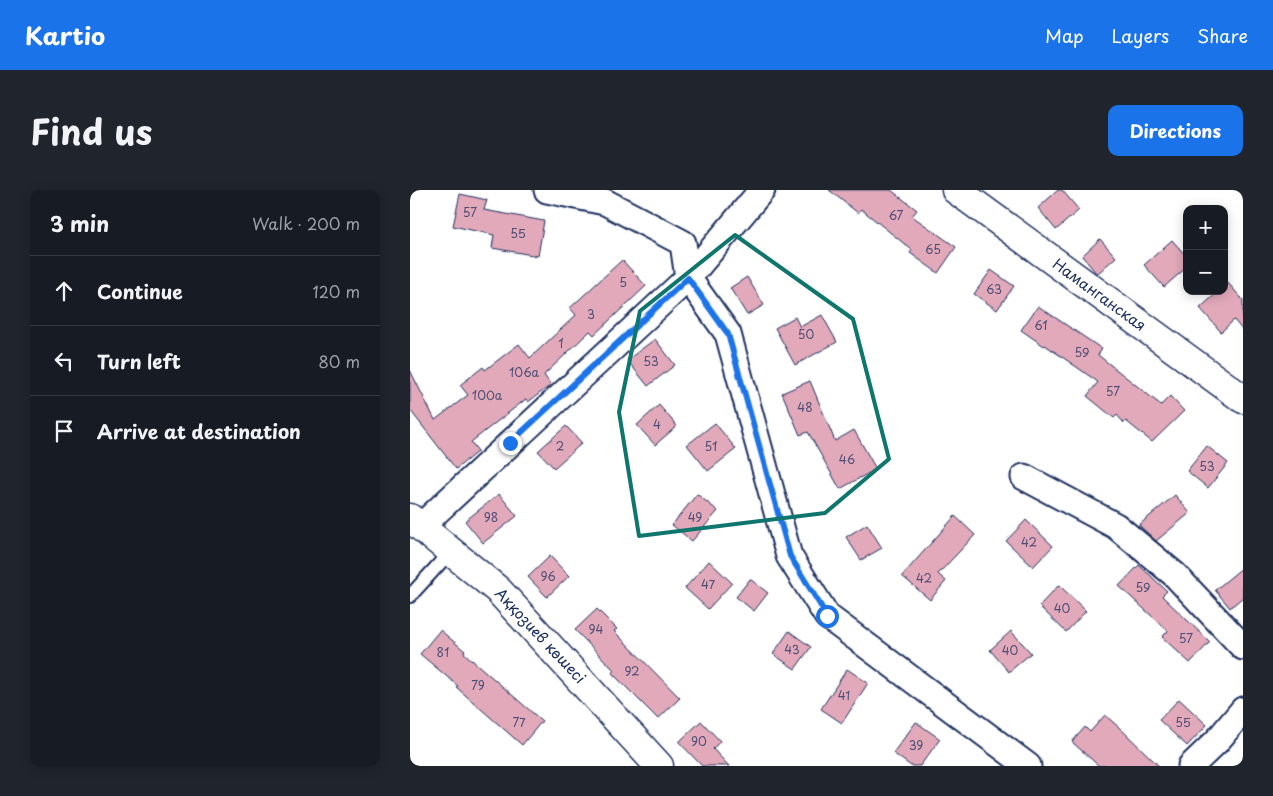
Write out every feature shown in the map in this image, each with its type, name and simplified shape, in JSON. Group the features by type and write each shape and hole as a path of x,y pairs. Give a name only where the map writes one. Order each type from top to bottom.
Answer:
{"street":[{"path":"547,190 605,202 683,243 688,278 728,334 790,556 827,616 1028,766"},
{"path":"415,523 688,278 762,190"},
{"name":"Наманганская","path":"956,190 1243,399"},
{"path":"1024,477 1116,526 1175,575 1243,647"},
{"name":"Аққозиев көшесі","path":"415,523 498,590 659,766"},
{"path":"1191,766 1217,741 1243,710"}],"lane":[{"path":"410,596 451,551"}],"highlighted area":[{"path":"735,235 853,319 889,459 825,513 639,536 619,412 640,311"}],"building":[{"path":"829,190 891,190 917,210 912,216 956,247 938,273 910,253 912,250 861,209 858,213"},
{"path":"1058,190 1062,190 1079,210 1056,230 1038,208"},
{"path":"460,194 487,200 484,210 544,221 538,256 492,248 494,235 453,226"},
{"path":"1100,239 1116,257 1097,274 1082,256"},
{"path":"1172,240 1183,252 1183,270 1164,287 1144,265"},
{"path":"622,260 646,286 594,335 590,331 544,375 551,385 528,402 526,399 471,442 478,451 456,469 410,410 410,370 435,420 468,395 460,385 483,367 485,370 519,344 530,358 576,315 570,308"},
{"path":"991,270 1014,286 997,310 974,294"},
{"path":"747,277 764,305 747,315 730,288"},
{"path":"1228,283 1243,300 1243,331 1234,320 1221,332 1200,308 1215,295 1228,295"},
{"path":"1038,306 1102,349 1098,355 1161,405 1170,396 1184,411 1152,442 1126,421 1124,423 1117,415 1114,418 1087,396 1098,382 1021,330"},
{"path":"822,315 837,342 795,365 775,328 795,317 800,327"},
{"path":"655,339 675,365 648,386 627,360"},
{"path":"810,381 835,441 854,430 876,469 840,489 808,432 800,435 782,393"},
{"path":"659,405 677,426 655,445 637,425"},
{"path":"715,423 736,449 708,471 687,445"},
{"path":"566,426 582,443 554,468 538,451"},
{"path":"1207,446 1228,463 1208,488 1187,471"},
{"path":"499,494 517,516 483,543 465,521"},
{"path":"697,494 718,511 692,541 672,525"},
{"path":"1175,495 1190,513 1156,541 1139,525"},
{"path":"955,516 975,535 938,574 946,581 930,600 902,576"},
{"path":"1026,520 1053,546 1033,567 1006,541"},
{"path":"867,524 882,548 861,560 846,537"},
{"path":"550,556 569,576 547,597 528,577"},
{"path":"709,561 732,583 708,609 685,588"},
{"path":"1139,565 1167,591 1162,596 1210,642 1190,663 1162,637 1168,631 1119,586"},
{"path":"1243,567 1243,597 1230,608 1215,590"},
{"path":"750,579 768,593 754,611 736,597"},
{"path":"1059,585 1086,611 1066,632 1039,606"},
{"path":"597,609 617,629 614,631 680,698 658,719 612,673 614,670 575,630"},
{"path":"440,630 542,721 522,745 420,654"},
{"path":"789,631 811,647 795,669 773,654"},
{"path":"1011,631 1031,653 1009,672 990,650"},
{"path":"847,669 868,683 842,723 821,709"},
{"path":"1179,699 1207,725 1187,746 1159,720"},
{"path":"1105,715 1159,766 1099,766 1072,742 1085,727 1090,732"},
{"path":"701,721 720,741 713,749 729,766 702,766 679,742"},
{"path":"916,722 940,739 920,766 911,766 893,753"}],"route":[{"path":"510,443 688,278 728,334 790,556 827,616"}]}
